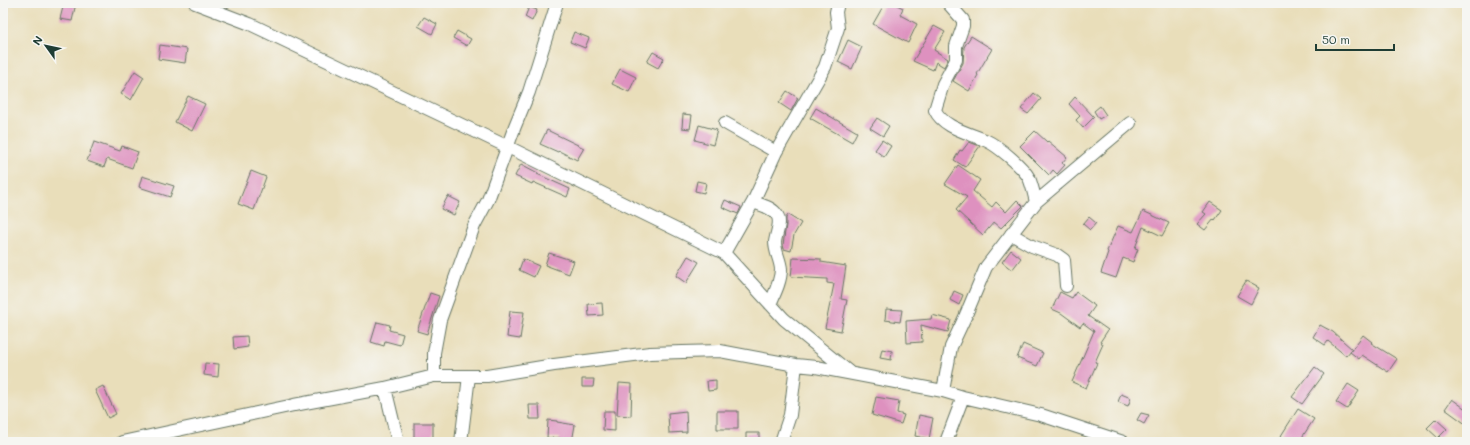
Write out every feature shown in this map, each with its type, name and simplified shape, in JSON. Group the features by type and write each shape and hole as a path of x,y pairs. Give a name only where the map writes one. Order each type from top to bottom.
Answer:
{"street":[{"path":"194,3 250,24 508,147 724,253 784,319 851,374"},
{"path":"434,376 434,354 440,320 474,226 488,200 515,126 530,92 557,3"},
{"path":"724,253 753,202 776,152 825,67 838,28 836,12 838,3"},
{"path":"948,3 963,20 956,46 956,60 943,84 935,110 938,116 946,124 989,142 1012,160 1029,178 1036,202"},
{"path":"725,123 776,152"},
{"path":"943,391 950,347 966,317 986,267 1036,202 1130,123"},
{"path":"753,202 770,209 776,213 779,218 776,253 781,268 778,286 770,304"},
{"path":"1011,234 1032,246 1057,255 1064,260 1066,286"},
{"path":"122,442 145,440 301,404 385,388 434,376 487,376 554,365 650,353 720,351 796,365 816,367 943,391 1041,415 1087,437 1123,442"},
{"path":"781,442 790,415 796,365"},
{"path":"462,442 468,376"},
{"path":"385,388 398,442"},
{"path":"946,442 963,397"}],"building":[{"path":"64,3 76,3 72,21 60,19"},
{"path":"885,3 893,3 903,8 900,15 917,24 908,43 873,24"},
{"path":"529,7 537,10 532,21 525,17"},
{"path":"424,17 437,24 432,34 418,26"},
{"path":"934,26 945,32 934,50 948,59 944,67 936,62 933,70 913,61"},
{"path":"457,31 471,39 467,46 453,38"},
{"path":"574,32 589,38 585,48 570,42"},
{"path":"971,36 992,49 969,91 953,81 963,63 964,47"},
{"path":"848,40 862,47 852,69 838,62"},
{"path":"160,45 187,49 185,63 158,59"},
{"path":"653,52 664,58 658,68 647,62"},
{"path":"620,69 636,77 629,92 612,84"},
{"path":"135,71 144,77 131,100 121,94"},
{"path":"787,91 798,98 791,111 779,103"},
{"path":"1034,93 1041,99 1028,114 1021,109"},
{"path":"188,96 205,104 192,131 175,122"},
{"path":"1075,97 1094,117 1083,128 1076,120 1080,116 1069,104"},
{"path":"1100,106 1106,115 1099,119 1094,111"},
{"path":"816,108 857,132 852,142 810,118"},
{"path":"683,114 692,115 690,129 682,128"},
{"path":"877,118 889,126 883,136 870,128"},
{"path":"699,125 717,130 713,145 695,140"},
{"path":"547,130 584,148 577,160 540,144"},
{"path":"1035,131 1067,157 1062,163 1065,165 1057,174 1053,170 1049,175 1020,146"},
{"path":"882,140 891,146 884,157 875,150"},
{"path":"94,142 120,151 122,146 138,152 132,168 107,159 104,167 87,161"},
{"path":"969,142 980,146 965,167 954,160 960,150 962,151"},
{"path":"521,164 538,173 537,174 570,189 567,197 515,176"},
{"path":"958,165 980,180 973,191 992,207 996,202 1006,212 1017,200 1023,206 1001,228 994,222 983,235 956,210 967,197 945,184"},
{"path":"251,171 266,177 254,210 238,204"},
{"path":"142,176 174,186 170,197 139,187"},
{"path":"697,181 706,183 704,193 695,191"},
{"path":"448,196 460,202 454,215 441,209"},
{"path":"725,200 741,207 738,214 722,207"},
{"path":"1210,202 1222,210 1205,230 1197,224 1206,214 1203,212"},
{"path":"1143,211 1169,223 1162,236 1143,227 1135,248 1138,249 1133,262 1123,258 1116,278 1101,273 1108,252 1107,251 1118,226 1133,232"},
{"path":"788,215 801,223 794,235 791,251 784,249 783,245 786,218"},
{"path":"1089,217 1096,223 1090,230 1083,224"},
{"path":"1011,250 1021,258 1012,270 1002,262"},
{"path":"549,253 574,261 569,274 545,265"},
{"path":"688,256 699,262 686,283 676,276"},
{"path":"793,258 821,259 821,262 846,266 841,299 847,300 841,331 825,328 834,284 827,283 827,279 791,277"},
{"path":"523,259 539,266 534,277 519,270"},
{"path":"1246,281 1259,288 1251,304 1237,296"},
{"path":"954,291 963,295 959,305 950,300"},
{"path":"1060,292 1072,298 1076,292 1095,306 1088,316 1108,330 1100,342 1103,344 1095,362 1097,363 1086,388 1072,382 1094,331 1083,323 1080,327 1061,313 1052,309"},
{"path":"430,293 439,296 427,334 417,331"},
{"path":"602,303 603,315 589,316 588,304"},
{"path":"886,309 902,310 900,322 885,320"},
{"path":"510,311 524,312 520,339 507,337"},
{"path":"932,315 951,320 948,332 921,325 922,342 907,343 906,321 931,319"},
{"path":"377,322 390,325 389,330 403,334 400,345 385,341 384,346 371,342"},
{"path":"1320,325 1333,332 1352,349 1346,356 1328,341 1325,345 1313,337"},
{"path":"1363,335 1372,342 1371,343 1397,359 1388,372 1362,355 1359,359 1350,352"},
{"path":"247,336 248,347 234,349 233,337"},
{"path":"1023,344 1043,353 1037,366 1017,358"},
{"path":"882,349 892,351 891,360 880,358"},
{"path":"205,363 219,364 218,377 204,375"},
{"path":"1315,367 1324,374 1302,404 1292,397"},
{"path":"582,379 594,379 593,387 582,387"},
{"path":"716,380 716,390 708,391 707,381"},
{"path":"619,383 632,384 631,416 617,415"},
{"path":"1348,384 1359,391 1347,409 1336,402"},
{"path":"103,386 116,414 108,418 95,390"},
{"path":"1121,394 1131,398 1128,406 1118,402"},
{"path":"876,397 899,401 897,413 904,415 901,424 872,415"},
{"path":"1452,399 1467,410 1467,425 1445,409"},
{"path":"529,405 539,405 540,419 530,419"},
{"path":"1298,409 1314,419 1299,442 1277,442"},
{"path":"604,411 615,411 615,431 603,430"},
{"path":"686,411 687,432 669,433 668,413"},
{"path":"717,411 738,411 738,429 717,429"},
{"path":"1141,413 1149,415 1144,424 1137,420"},
{"path":"919,415 933,418 929,439 915,436"},
{"path":"1436,419 1447,429 1438,438 1427,428"},
{"path":"548,420 575,425 572,442 559,442 560,438 547,438"},
{"path":"414,423 433,423 433,442 414,442"},
{"path":"746,433 759,433 759,442 746,442"}]}
